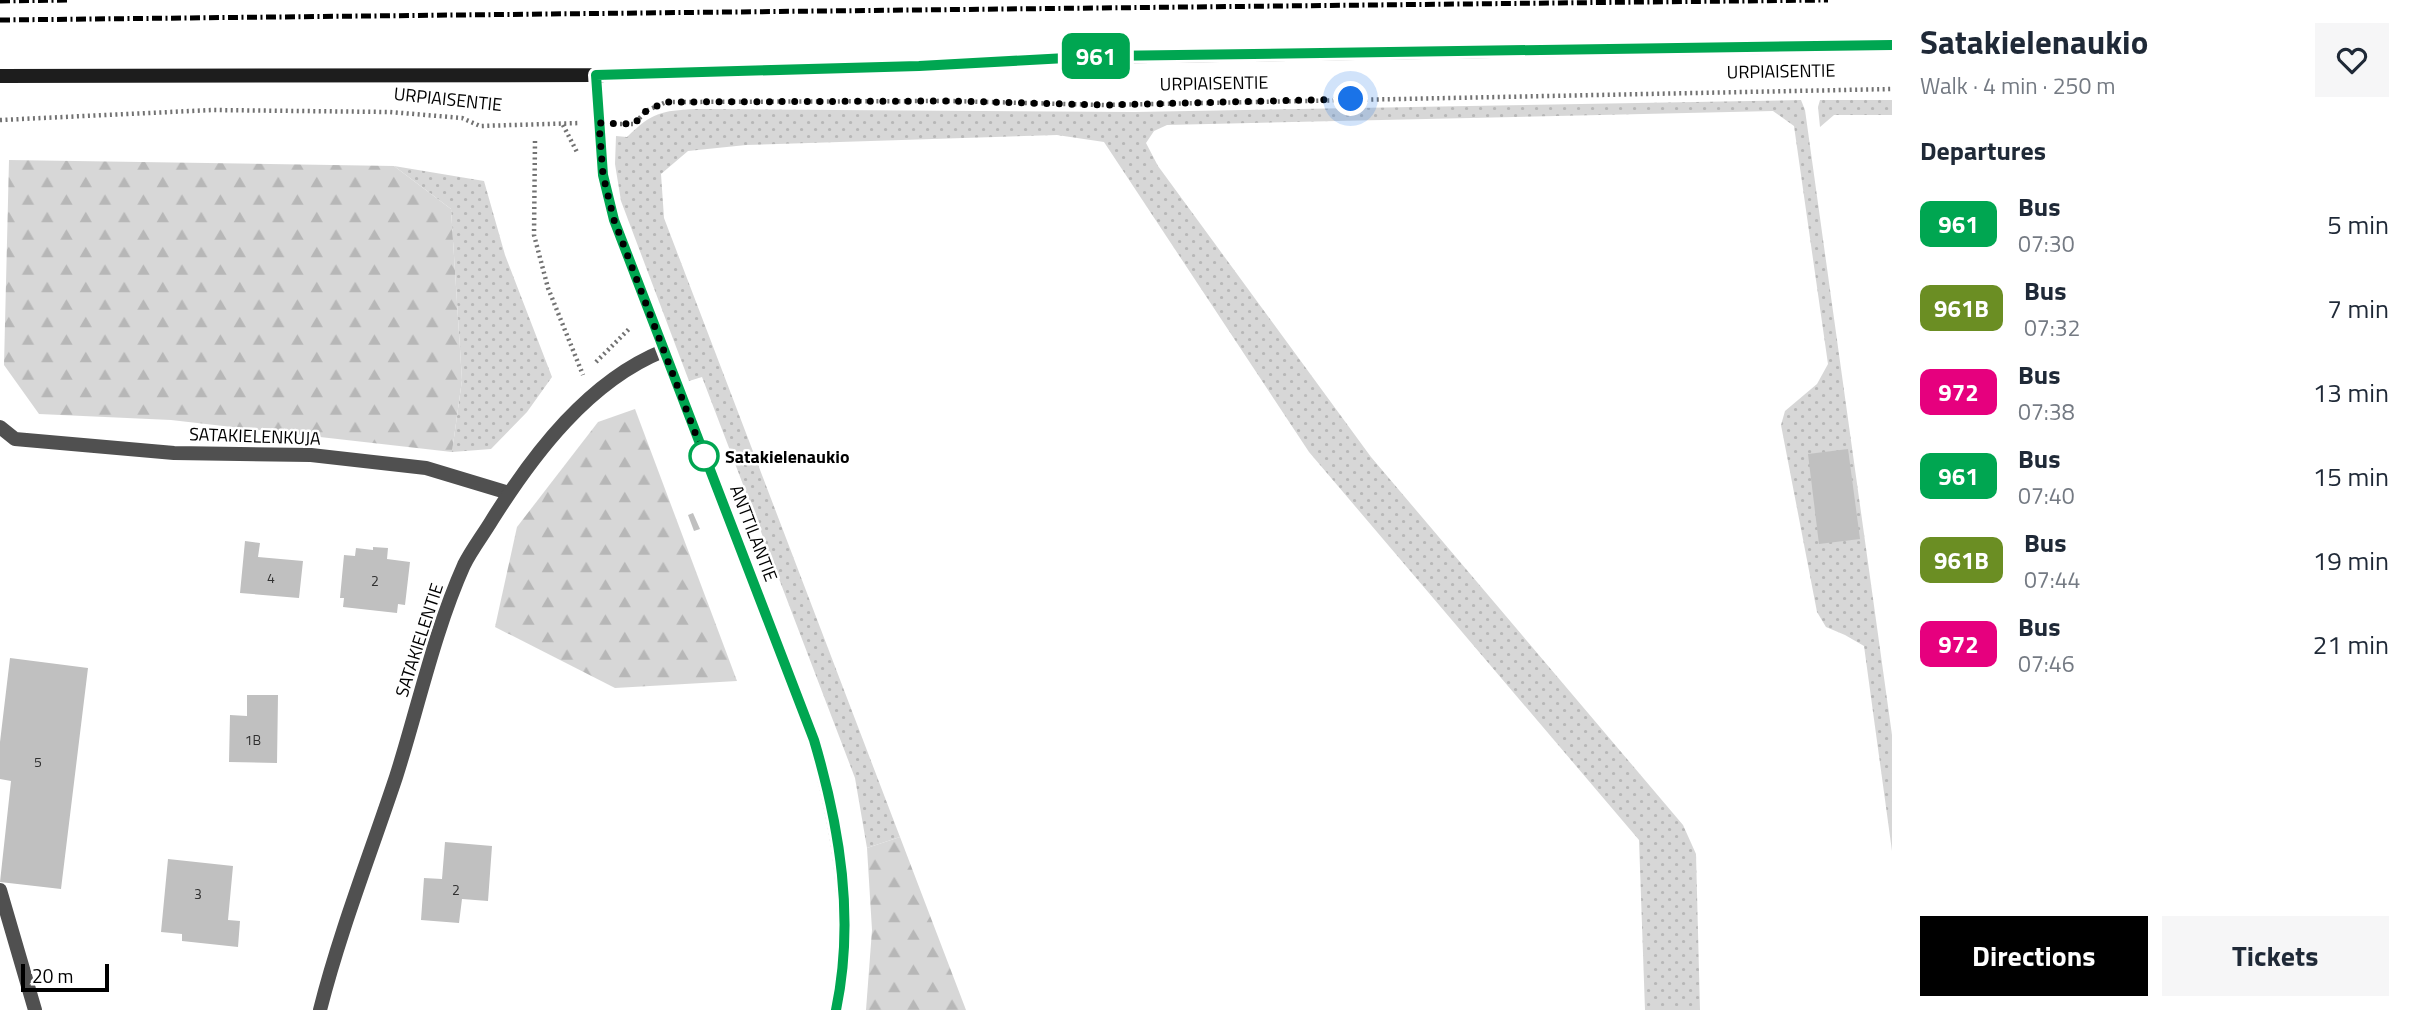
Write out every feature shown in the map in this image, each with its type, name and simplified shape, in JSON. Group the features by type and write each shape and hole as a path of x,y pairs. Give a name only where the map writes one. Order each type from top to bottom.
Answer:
{"main road":[{"name":"URPIAISENTIE","path":"0,76 596,75 919,66 1118,56 1892,45"},
{"name":"ANTTILANTIE","path":"596,75 603,175 614,220 814,740 828,789 838,836 844,892 844,950 836,1010"}],"street":[{"name":"SATAKIELENTIE","path":"320,1010 335,951 352,908 447,611 465,564 509,493 590,396 640,360 663,351"},
{"name":"SATAKIELENKUJA","path":"0,427 15,439 174,453 312,455 426,468 509,493"},
{"path":"0,890 35,1010"}],"path":[{"name":"URPIAISENTIE","path":"0,120 226,110 390,112 462,118 480,126 634,124 646,111 666,102 950,101 1105,105 1892,89"},
{"path":"535,141 534,235 548,288 583,375 630,328 640,360"}],"green space":[{"path":"1801,100 1805,110 1892,735 1892,851 1864,646 1826,627 1817,612 1781,425 1785,411 1817,384 1828,364 1794,126 1773,111 1167,125 1154,131 1146,143 1158,166 1371,457 1683,825 1696,854 1700,1010 1645,1010 1639,840 1309,452 1104,142 1057,135 746,145 688,151 661,174 664,218 900,837 867,848 855,778 702,377 689,381 621,201 615,164 616,136 627,137 658,114 696,109 1135,112"},
{"path":"1820,100 1892,100 1892,115 1834,115 1820,127"},
{"path":"9,160 394,166 451,209 462,380 452,452 171,420 39,414 4,365"},
{"path":"394,166 484,181 505,255 552,377 527,412 491,449 452,452 462,380 451,209"},
{"path":"635,409 737,681 615,688 495,627 517,527 598,422"},
{"path":"900,837 966,1010 866,1010 872,930 867,848"}],"building":[{"path":"1848,449 1860,539 1819,544 1808,454"},
{"path":"693,513 700,529 694,531 688,515"},
{"path":"245,541 260,543 258,557 303,561 299,598 240,593"},
{"path":"373,547 388,548 387,559 410,562 405,605 398,604 397,613 343,607 344,598 340,598 344,555 355,556 356,548 373,550"},
{"path":"10,658 88,668 61,889 0,882 11,781 0,779 0,742"},
{"path":"247,695 278,695 277,763 229,762 230,715 247,716"},
{"path":"445,842 492,846 488,901 462,899 459,923 421,920 424,878 442,879"},
{"path":"168,859 233,866 228,920 240,921 238,947 182,941 182,934 161,932"}],"railway":[{"path":"0,1 70,0"},
{"path":"0,20 1828,0"}],"bus line":[{"name":"961","path":"836,1010 844,950 844,892 838,836 828,789 814,740 614,220 603,175 596,75 919,66 1103,56 1892,45"}],"place":[{"name":"Satakielenaukio","path":"704,456"}],"route":[{"path":"704,456 614,220 603,175 599,123 634,124 646,111 666,102 950,101 1105,105 1351,99"}]}
